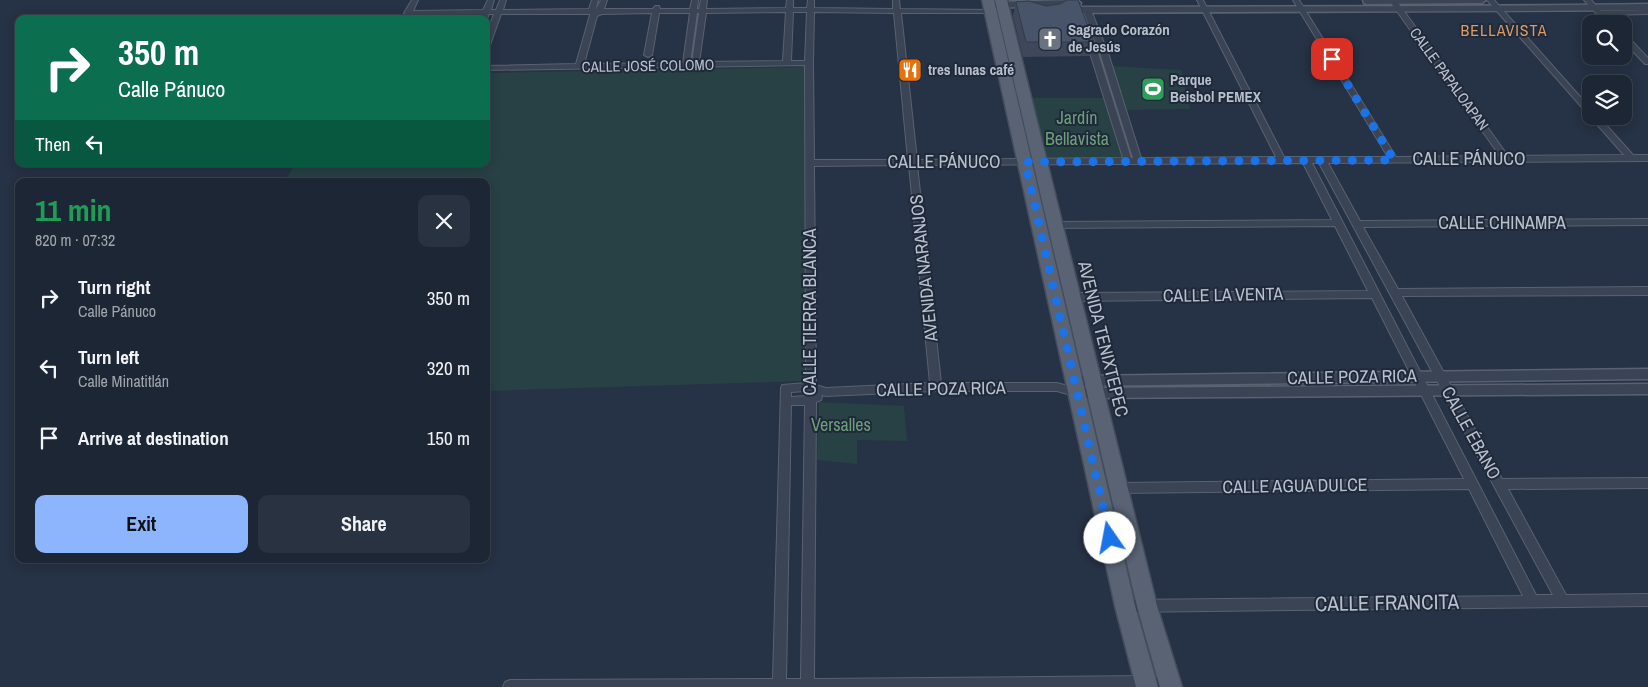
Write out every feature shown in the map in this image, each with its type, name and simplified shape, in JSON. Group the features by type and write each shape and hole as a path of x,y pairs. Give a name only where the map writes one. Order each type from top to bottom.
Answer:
{"main road":[{"name":"AVENIDA TENIXTEPEC","path":"996,6 1033,162 1076,387 1125,606 1147,685"},
{"name":"AVENIDA TENIXTEPEC","path":"1033,162 1055,225 1146,606 1171,687"}],"street":[{"path":"412,7 487,9 501,6 657,8 694,5 996,6 1482,0"},
{"path":"1490,0 1582,104"},
{"path":"1587,0 1602,15"},
{"name":"CALLE PAPALOAPAN","path":"1393,1 1506,159"},
{"path":"1298,3 1400,10 1498,9 1648,12"},
{"path":"1298,3 1394,160"},
{"path":"996,6 1083,10 1202,4"},
{"path":"1202,4 1281,160"},
{"path":"686,65 694,5"},
{"path":"696,65 703,5"},
{"path":"787,64 790,5"},
{"name":"CALLE TIERRA BLANCA","path":"808,686 811,400 809,64 811,5"},
{"name":"AVENIDA NARANJOS","path":"897,5 936,386"},
{"path":"490,27 501,6"},
{"path":"579,67 597,7"},
{"path":"1597,10 1648,7"},
{"path":"648,55 657,8"},
{"path":"1083,10 1128,161"},
{"path":"1083,10 1105,56 1138,161"},
{"path":"690,36 699,36"},
{"path":"1632,45 1644,55 1648,62"},
{"name":"CALLE JOSÉ COLOMO","path":"490,68 809,64"},
{"path":"1601,125 1631,158"},
{"name":"CALLE PÁNUCO","path":"810,163 1648,158"},
{"name":"CALLE ÉBANO","path":"1306,160 1533,602"},
{"name":"CALLE ÉBANO","path":"1322,160 1563,601"},
{"name":"CALLE CHINAMPA","path":"1357,224 1648,222"},
{"path":"1055,225 1338,223"},
{"path":"1394,293 1648,291"},
{"name":"CALLE LA VENTA","path":"1072,297 1374,294"},
{"name":"CALLE POZA RICA","path":"1094,387 1440,376 1648,374"},
{"name":"CALLE POZA RICA","path":"811,387 826,392 936,386 1424,391 1648,389"},
{"name":"CALLE TIERRA BLANCA","path":"779,686 786,388 811,387"},
{"name":"CALLE POZA RICA","path":"811,400 826,392"},
{"path":"786,401 811,400"},
{"path":"1499,484 1648,483"},
{"name":"CALLE AGUA DULCE","path":"1118,488 1473,484"},
{"name":"CALLE FRANCITA","path":"1125,606 1648,600"},
{"path":"510,687 1147,685 1171,687"}],"green space":[{"name":"Parque Beisbol PEMEX","path":"1112,66 1181,70 1190,109 1127,110"},
{"path":"805,67 805,381 490,391 490,178 287,178 293,167 490,167 490,73"},
{"name":"Jardín Bellavista","path":"1029,98 1103,98 1125,160 1043,160"},
{"name":"Versalles","path":"819,402 904,406 907,441 857,440 857,464 817,460"}],"building":[{"path":"1067,0 1078,0 1094,42 1026,42 1016,2 1029,1 1046,6 1060,4"}],"place":[{"name":"Sagrado Corazón de Jesús","path":"1050,39"},
{"name":"tres lunas café","path":"910,70"},
{"name":"Parque Beisbol PEMEX","path":"1153,89"}],"district":[{"name":"BELLAVISTA","path":"1504,30"}],"route":[{"path":"1110,538 1025,162 1394,160 1332,59"}]}
